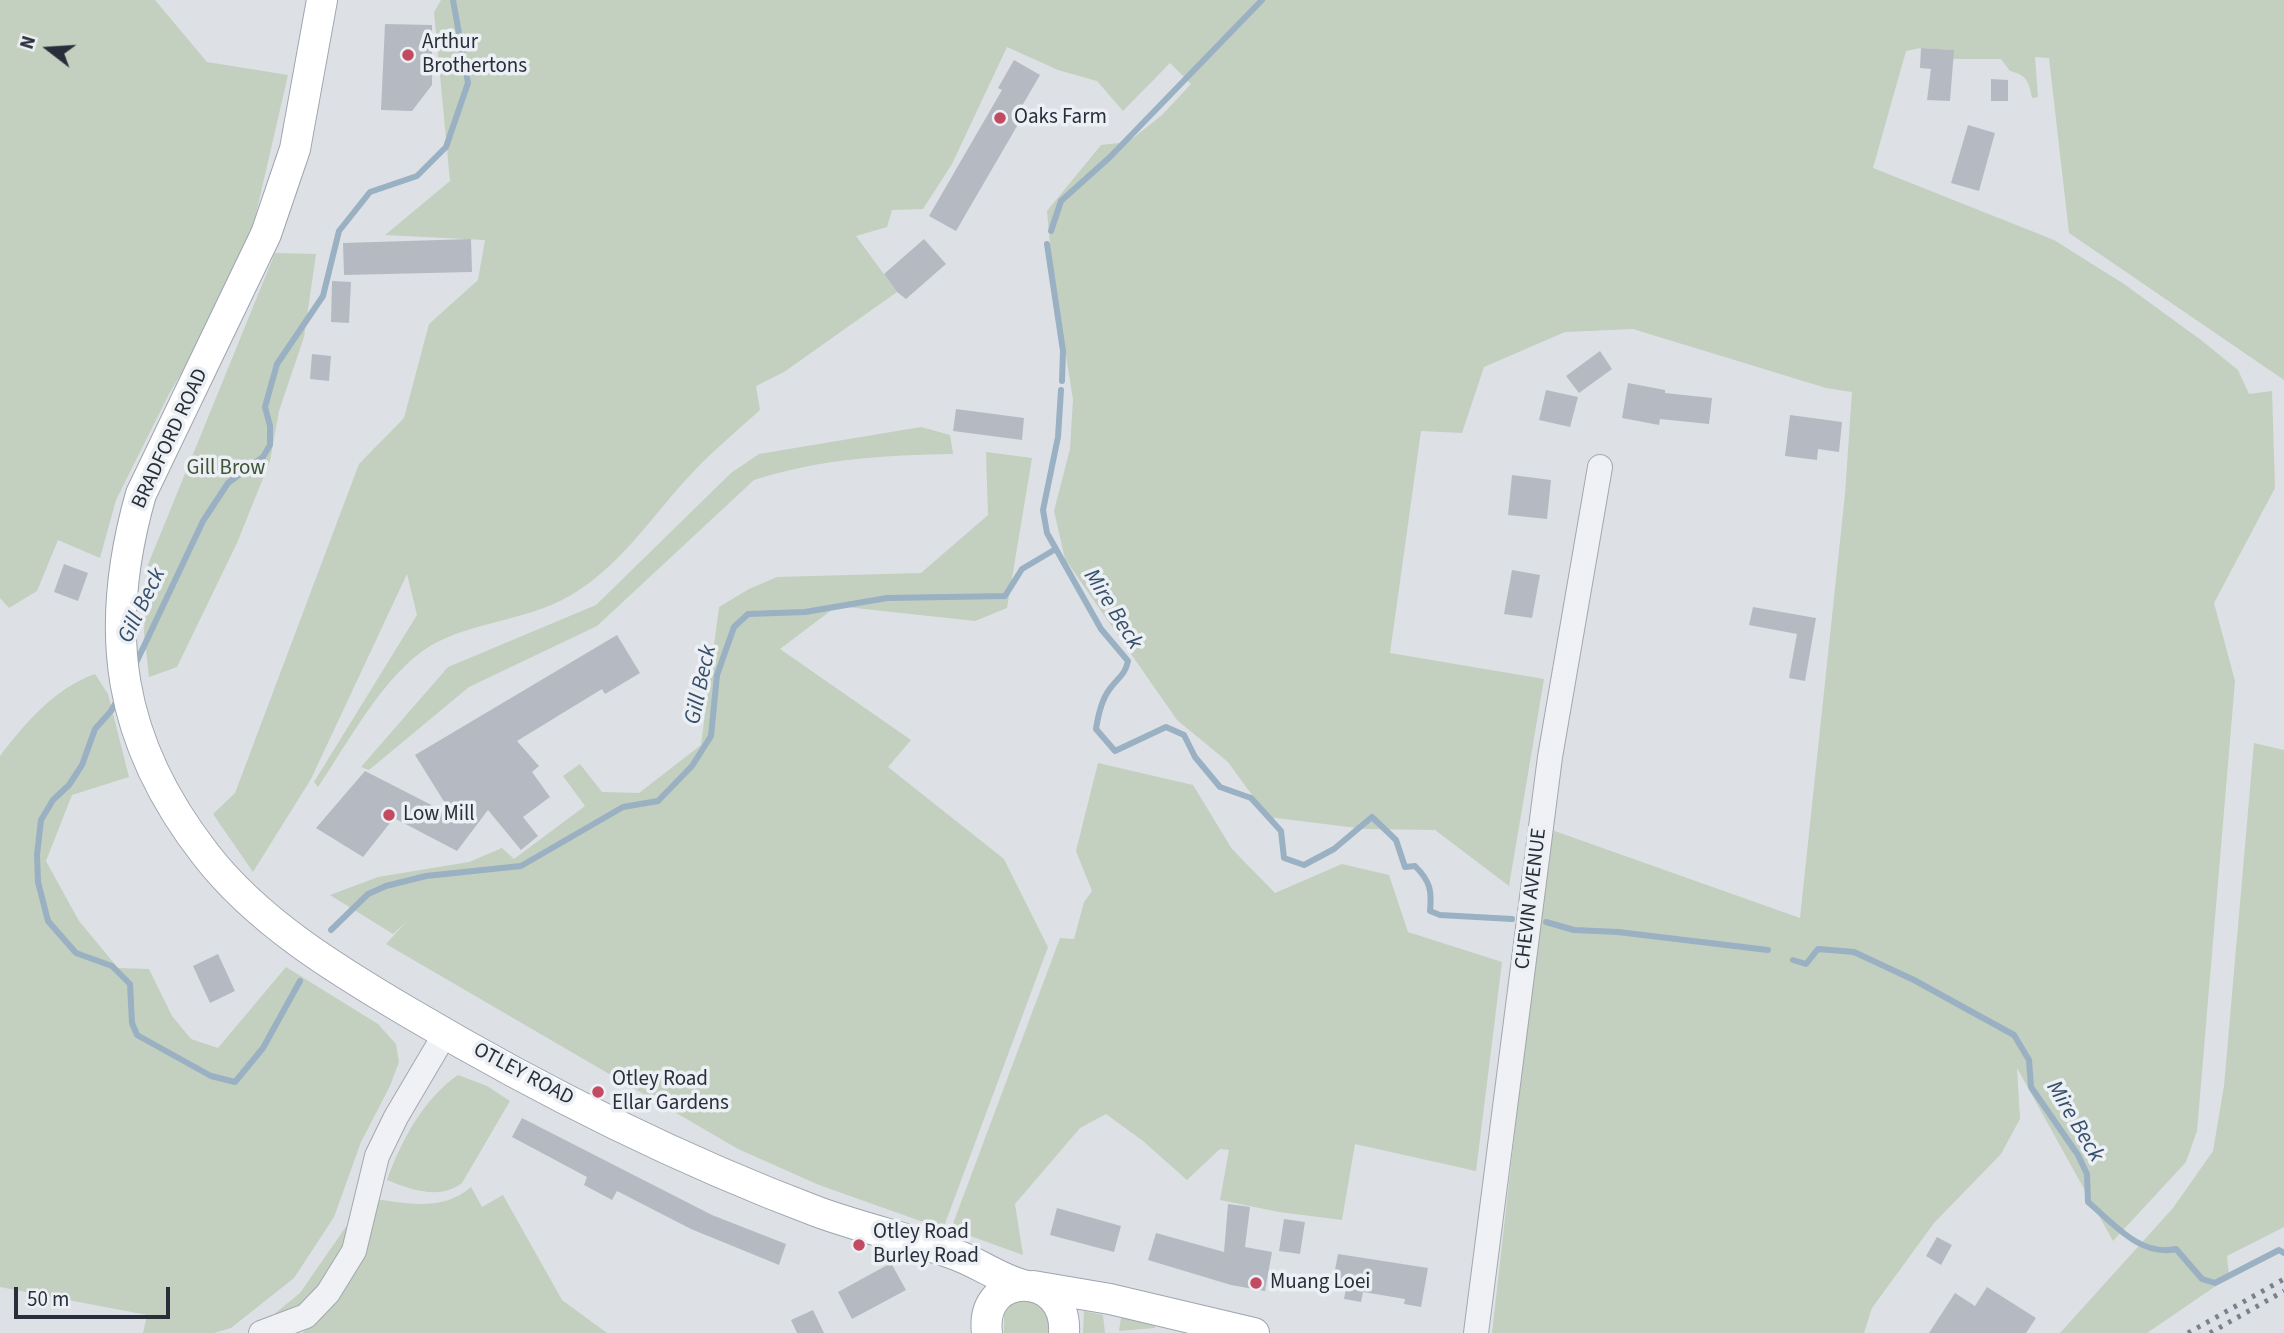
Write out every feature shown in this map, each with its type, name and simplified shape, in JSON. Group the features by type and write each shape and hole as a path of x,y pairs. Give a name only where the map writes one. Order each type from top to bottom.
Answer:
{"main road":[{"name":"BRADFORD ROAD","path":"316,954 281,929 207,857 162,788 139,739 121,656 124,569 141,494 235,305 267,234 295,149 322,0"},
{"name":"OTLEY ROAD","path":"316,954 444,1034 648,1139 817,1211 914,1243"},
{"path":"914,1243 958,1255 999,1277 1028,1286 1110,1299 1254,1333"},
{"path":"914,1243 971,1278 983,1294 987,1323"},
{"path":"987,1323 1002,1292 1028,1286 1054,1299 1062,1311 1064,1333"}],"street":[{"name":"CHEVIN AVENUE","path":"1476,1333 1550,757 1600,467"},
{"path":"261,1333 306,1316 328,1293 354,1251 377,1156 396,1117 444,1034"}],"green space":[{"path":"0,0 155,0 207,62 288,75 243,270 169,394 116,500 100,558 58,540 37,591 9,608 0,598"},
{"path":"441,0 2284,0 2284,380 2069,233 2049,58 2035,57 2038,97 2032,98 2026,80 2010,71 2001,59 1953,59 1953,50 1921,48 1906,51 1873,168 2054,240 2124,284 2201,340 2238,370 2249,394 2272,391 2275,488 2214,603 2235,681 2197,1131 2186,1162 2113,1241 2017,1068 2020,1119 2001,1154 1934,1223 1872,1308 1864,1333 1492,1333 1549,829 1800,918 1845,494 1852,392 1826,388 1633,329 1565,332 1484,367 1462,433 1421,431 1390,653 1544,679 1509,886 1435,830 1365,829 1268,817 1228,762 1177,720 1065,559 1054,511 1070,449 1073,399 1053,277 1047,211 1101,145 1128,142 1162,115 1191,84 1170,63 1123,111 1097,81 1058,70 1007,47 952,164 923,209 892,210 887,227 856,236 897,292 784,372 756,386 760,410 693,472 626,550 596,578 543,608 447,637 413,658 382,691 318,787 314,782 417,615 407,574 311,779 253,872 213,814 235,793 359,464 404,418 429,324 478,280 485,240 385,235 450,181 434,12"},
{"name":"Gill Brow","path":"275,253 316,254 304,337 279,411 270,461 237,543 177,667 149,677 144,633 147,567"},
{"path":"921,427 950,435 953,454 828,463 754,480 597,626 469,687 369,770 361,767 448,667 596,605 731,473 759,454"},
{"path":"986,452 1032,458 1007,608 975,621 837,606 780,649 911,740 888,767 1004,859 1048,947 943,1229 819,1185 738,1149 386,944 406,922 393,934 330,895 378,877 469,862 502,848 514,859 585,806 563,776 580,764 602,792 639,793 701,745 719,607 749,589 777,577 921,573 988,515"},
{"path":"95,674 108,694 129,777 72,795 46,861 79,921 118,968 149,969 172,1016 191,1039 218,1048 286,967 378,1024 396,1044 399,1062 390,1086 361,1142 334,1217 294,1278 231,1328 214,1333 143,1333 147,1315 0,1287 0,756 30,719 54,697 80,680"},
{"path":"2254,743 2284,750 2284,1227 2227,1256 2229,1277 2147,1333 2060,1333 2173,1208 2213,1151 2224,1086"},
{"path":"1098,763 1193,785 1232,849 1275,893 1342,864 1389,875 1408,932 1502,962 1476,1171 1355,1144 1342,1220 1279,1212 1220,1200 1229,1150 1220,1149 1187,1180 1143,1141 1106,1114 1080,1128 1015,1204 1023,1255 951,1229 1060,938 1074,939 1084,902 1092,891 1076,851"},
{"path":"458,1075 487,1086 510,1101 462,1183 444,1191 425,1192 387,1180 399,1150 424,1108"},
{"path":"471,1187 482,1207 503,1195 562,1300 607,1333 302,1333 312,1324 376,1199 413,1204 438,1203 460,1195"},
{"path":"352,1218 345,1249 305,1308 256,1329 300,1293"},
{"path":"1016,1299 1046,1302 1054,1333 1004,1333 1004,1313"},
{"path":"1084,1311 1103,1315 1105,1333 1083,1333"},
{"path":"1121,1318 1155,1322 1155,1328 1119,1331"}],"building":[{"name":"Arthur Brothertons","path":"385,24 432,25 432,85 412,111 381,110"},
{"path":"1921,48 1954,50 1950,101 1927,100 1931,69 1920,68"},
{"name":"Oaks Farm","path":"1014,60 1040,75 1015,118 1020,121 956,231 929,216 1002,90 998,88"},
{"path":"1991,79 2008,80 2008,101 1991,101"},
{"path":"1968,125 1995,133 1979,191 1951,183"},
{"path":"471,239 472,272 344,275 343,243"},
{"path":"924,239 946,264 906,299 897,292 884,274"},
{"path":"332,281 351,282 349,323 331,322"},
{"path":"1600,351 1612,369 1579,393 1566,376"},
{"path":"312,354 331,356 329,381 310,379"},
{"path":"1628,383 1665,390 1665,393 1712,398 1709,424 1660,419 1659,425 1622,418"},
{"path":"1546,390 1578,397 1570,427 1539,420"},
{"path":"956,409 1024,418 1022,440 953,431"},
{"path":"1790,415 1842,422 1839,452 1818,449 1817,460 1785,456"},
{"path":"1512,475 1551,480 1547,519 1508,515"},
{"path":"64,564 88,573 78,601 54,592"},
{"path":"1512,570 1540,575 1532,618 1504,614"},
{"path":"1753,607 1816,618 1805,681 1789,678 1797,634 1749,625"},
{"path":"617,635 640,673 605,694 602,689 517,741 539,766 532,772 550,797 523,817 538,836 521,850 488,810 457,851 394,818 363,857 316,828 365,771 453,816 415,755"},
{"path":"218,954 235,991 210,1003 193,966"},
{"path":"522,1118 712,1215 786,1244 779,1265 691,1229 617,1191 612,1200 584,1185 587,1177 512,1137"},
{"path":"1228,1204 1250,1207 1245,1247 1272,1252 1265,1291 1231,1285 1148,1260 1156,1233 1224,1252"},
{"path":"1057,1208 1121,1226 1114,1252 1050,1235"},
{"path":"1284,1219 1305,1222 1300,1254 1279,1251"},
{"path":"1937,1237 1952,1245 1941,1265 1926,1256"},
{"path":"1338,1254 1428,1268 1421,1307 1404,1304 1405,1299 1363,1292 1361,1302 1344,1299 1346,1289 1332,1286"},
{"path":"891,1263 906,1290 852,1319 838,1292"},
{"path":"1987,1287 2036,1318 2026,1333 1929,1333 1955,1293 1975,1306"},
{"path":"813,1310 824,1333 797,1333 791,1320"}],"waterway":[{"name":"Gill Beck","path":"135,665 203,521 228,483 263,457 270,445 270,426 265,407 277,364 323,296 339,231 370,192 417,176 446,147 468,83 453,0"},
{"path":"1051,231 1061,201 1110,157 1262,0"},
{"path":"1047,244 1063,351 1062,381"},
{"name":"Mire Beck","path":"1061,390 1058,437 1043,510 1047,533 1101,629 1128,661 1123,674 1104,699 1096,729 1115,751 1166,727 1184,735 1195,757 1220,787 1251,798 1281,831 1284,858 1304,865 1334,849 1372,817 1396,840 1405,867 1415,866 1424,876 1430,891 1430,911 1440,915 1512,919"},
{"name":"Gill Beck","path":"331,930 368,894 386,886 426,876 521,866 623,807 658,801 692,766 711,736 717,675 734,627 748,614 805,612 887,598 1005,596 1022,569 1054,550"},
{"name":"Gill Beck","path":"119,697 95,729 82,765 69,785 53,800 41,820 37,855 38,882 48,921 76,953 112,966 130,984 132,1023 137,1035 211,1076 235,1082 263,1048 300,981"},
{"name":"Mire Beck","path":"1546,922 1574,930 1618,932 1768,950"},
{"name":"Mire Beck","path":"1793,960 1806,964 1818,949 1854,952 1914,980 2014,1035 2029,1060 2031,1087 2078,1155 2087,1174 2088,1202 2139,1243 2163,1250 2176,1249 2202,1279 2215,1283 2279,1250 2284,1253"}],"railway":[{"path":"2188,1333 2284,1279"},
{"path":"2210,1333 2284,1291"}],"place":[{"name":"Arthur Brothertons","path":"408,55"},
{"name":"Oaks Farm","path":"1000,118"},
{"name":"Low Mill","path":"389,815"},
{"name":"Otley Road Ellar Gardens","path":"598,1092"},
{"name":"Otley Road Burley Road","path":"859,1245"},
{"name":"Muang Loei","path":"1256,1283"}]}
